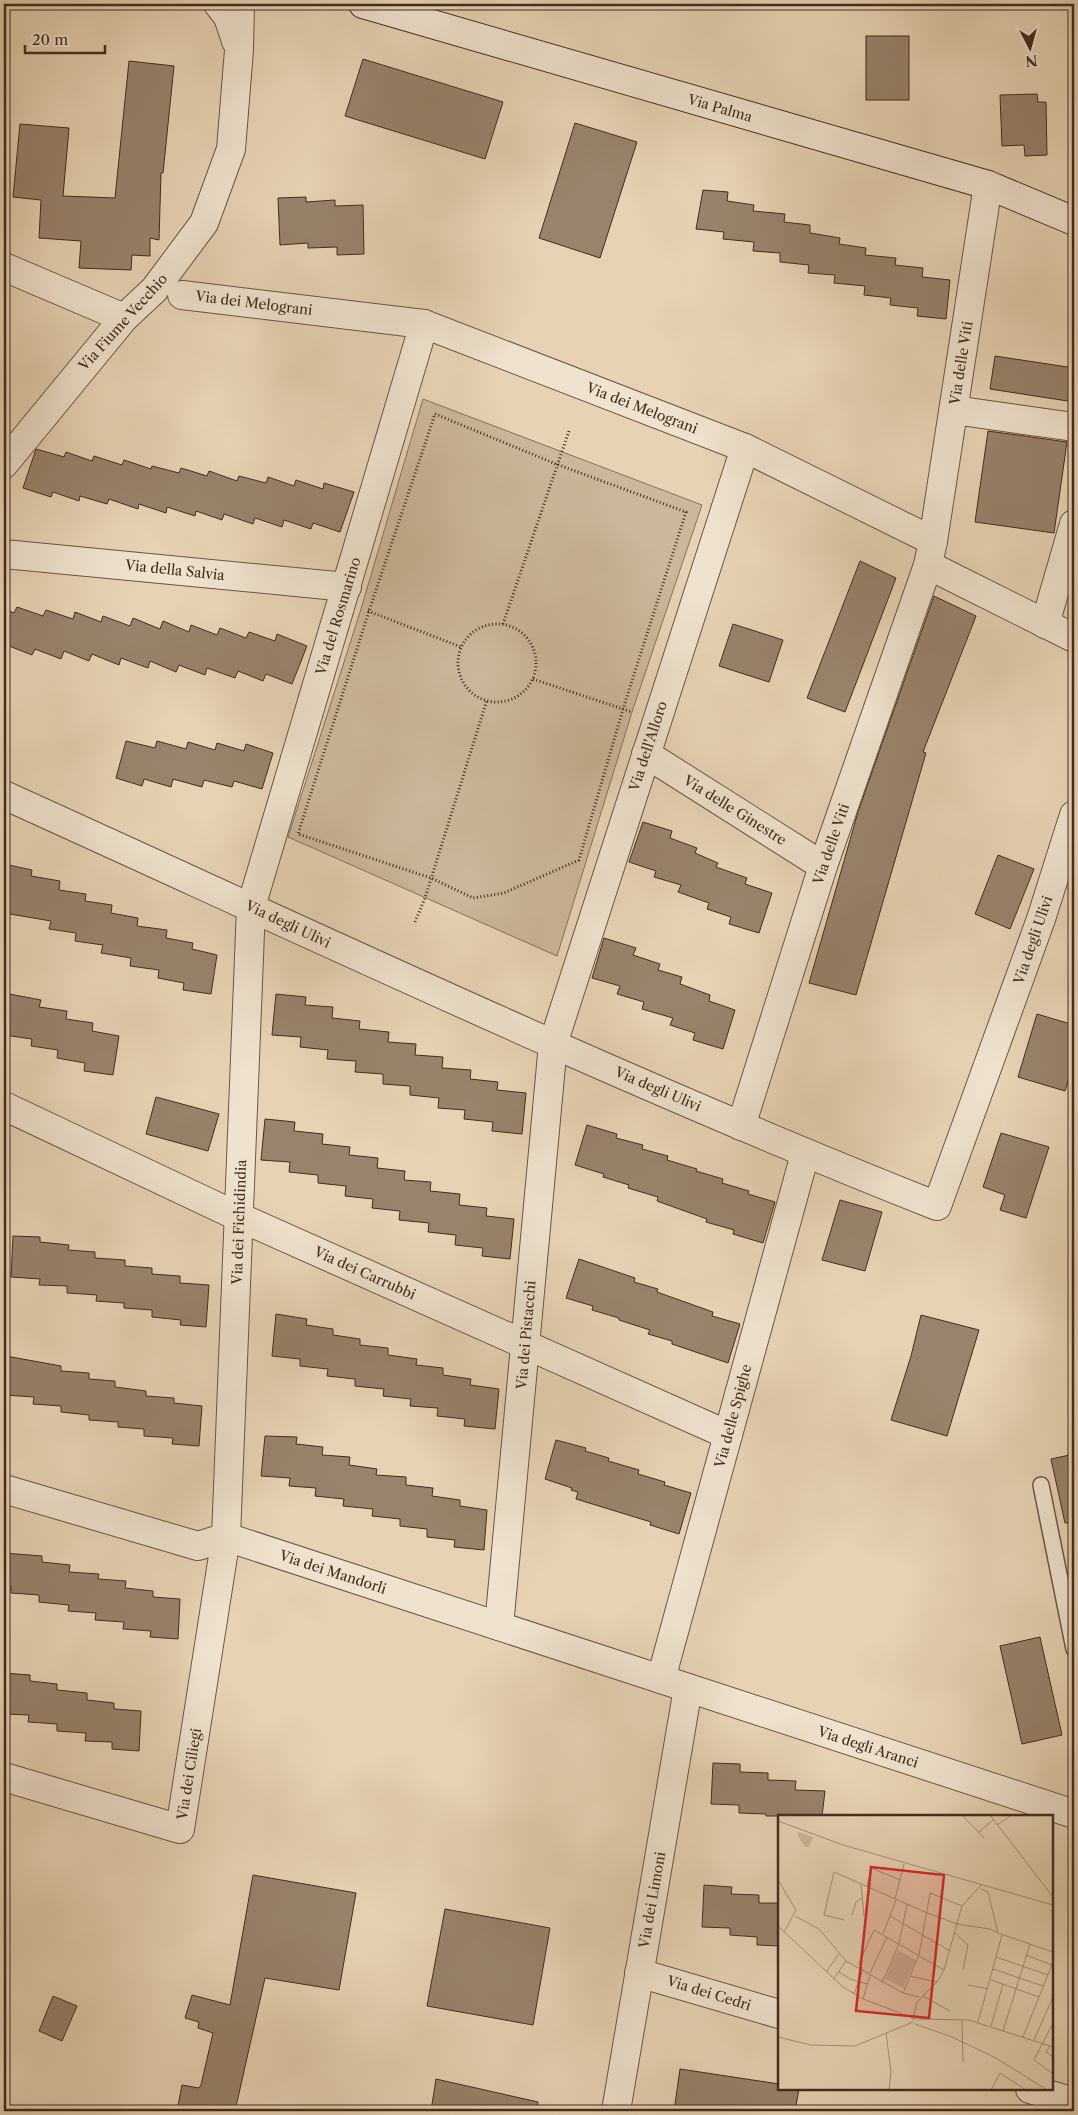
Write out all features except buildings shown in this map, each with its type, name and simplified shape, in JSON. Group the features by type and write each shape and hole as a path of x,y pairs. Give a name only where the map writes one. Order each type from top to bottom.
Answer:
{"street":[{"path":"218,4 228,17 239,50"},
{"path":"239,50 240,4"},
{"path":"239,50 249,22 262,4"},
{"name":"Via Palma","path":"363,4 988,185 1074,221"},
{"name":"Via Fiume Vecchio","path":"4,464 124,318 154,290 204,223 231,149 239,50"},
{"name":"Via delle Viti","path":"741,1126 823,866 931,553 988,185"},
{"path":"4,267 124,318"},
{"name":"Via dei Melograni","path":"182,295 424,324 745,448 931,553 1045,624 1074,638"},
{"name":"Via del Rosmarino","path":"251,907 424,324"},
{"path":"954,410 1074,427"},
{"name":"Via dell'Alloro","path":"552,1044 745,448"},
{"path":"1045,624 1074,524"},
{"name":"Via della Salvia","path":"4,554 345,594"},
{"name":"Via delle Ginestre","path":"646,754 823,866"},
{"name":"Via degli Ulivi","path":"4,795 552,1044 805,1154 937,1206 1041,920 1074,815"},
{"name":"Via dei Fichidindia","path":"226,1537 251,907"},
{"name":"Via dei Pistacchi","path":"499,1626 552,1044"},
{"name":"Via dei Carrubbi","path":"4,1106 239,1217 728,1435"},
{"name":"Via delle Spighe","path":"661,1679 805,1154"},
{"path":"4,1489 198,1546 226,1537"},
{"name":"Via dei Mandorli","path":"226,1537 661,1679"},
{"name":"Via dei Ciliegi","path":"4,1777 180,1829 226,1537"},
{"name":"Via degli Aranci","path":"661,1679 1074,1814"},
{"name":"Via dei Limoni","path":"616,2111 688,1688"},
{"name":"Via dei Cedri","path":"639,1973 778,2014"},
{"path":"1033,2090 1074,2102"}],"lane":[{"path":"1041,1485 1074,1649"}],"path":[{"path":"435,414 556,464 686,512 623,709 579,860 504,893 473,898 431,878 298,834 369,611 435,414"},
{"path":"503,624 556,464 569,431"},
{"path":"345,594 369,611 461,647"},
{"path":"489,624 503,624 513,627 531,643 535,654 536,667 526,689 516,696 505,701 486,700 470,691 463,682 458,671 458,659 461,647 468,636 477,629 489,624"},
{"path":"532,679 623,709 658,716"},
{"path":"415,922 431,878 486,700"}],"shaded area":[{"path":"423,399 702,505 632,712 557,956 288,837 361,609"}]}
